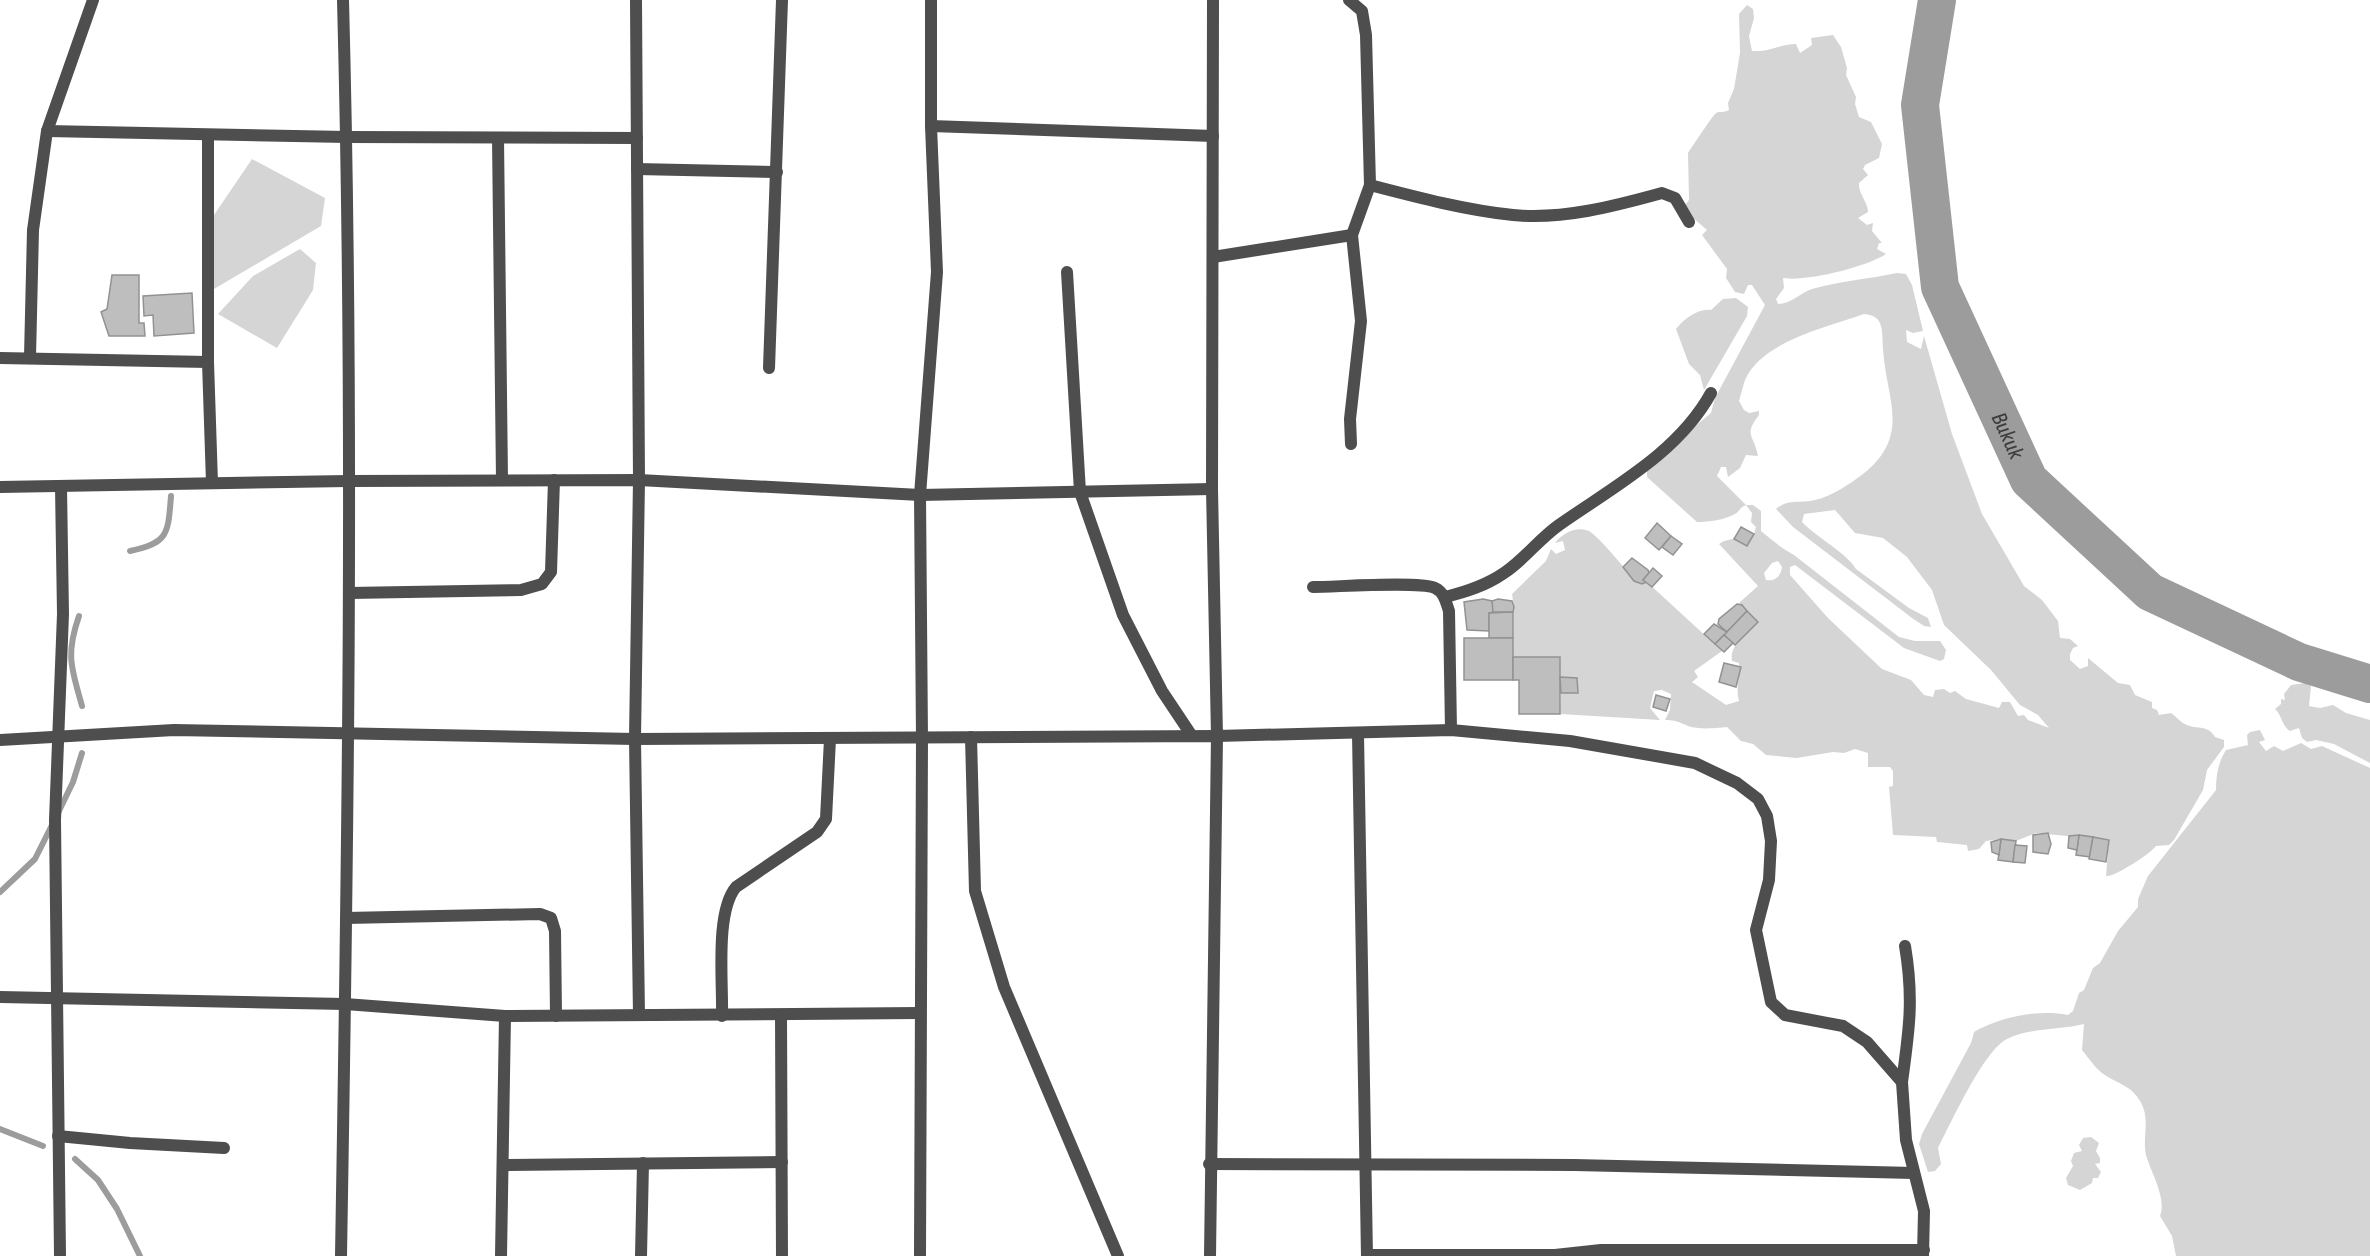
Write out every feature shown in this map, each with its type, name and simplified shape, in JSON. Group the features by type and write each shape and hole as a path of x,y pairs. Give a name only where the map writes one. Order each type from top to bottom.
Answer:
{"street":[{"path":"30,357 33,230 47,131 93,0"},
{"path":"341,1256 349,593 347,137 343,0"},
{"path":"636,0 639,480 635,739 639,1015"},
{"path":"769,368 782,0"},
{"path":"920,1256 922,739 920,495 937,272 931,126 931,0"},
{"path":"1210,1256 1209,1164 1217,736 1212,489 1214,0"},
{"path":"1349,0 1362,11 1366,35 1370,185 1352,235 1360,321 1350,419 1351,444"},
{"path":"931,126 1213,136"},
{"path":"47,131 347,137 637,138"},
{"path":"208,135 208,362 212,483"},
{"path":"498,138 502,480"},
{"path":"637,169 777,172"},
{"path":"1370,185 1426,199 1514,215 1564,214 1662,193 1676,198 1689,222"},
{"path":"1213,256 1352,235"},
{"path":"1067,272 1080,492 1123,615 1162,691 1192,736"},
{"path":"0,358 208,362"},
{"path":"1445,597 1477,589 1505,573 1557,526 1631,477 1677,436 1703,407 1711,393"},
{"path":"349,593 521,590 542,584 551,572 554,480"},
{"path":"0,487 348,481 639,480 920,495 1212,489"},
{"path":"60,1256 56,1000 57,736 63,614 61,487"},
{"path":"1313,587 1418,585 1435,588 1445,597 1449,611 1451,730"},
{"path":"0,740 174,730 635,739 1217,736 1451,730 1570,741 1695,763 1737,783 1758,799 1767,816 1771,842 1769,880 1756,930 1771,1002 1785,1015 1843,1026 1868,1042 1902,1082"},
{"path":"1358,734 1367,1255 1555,1255 1601,1250 1923,1253 1924,1210 1906,1140 1902,1082 1910,1038 1912,995 1905,946"},
{"path":"971,737 975,891 1004,987 1118,1256"},
{"path":"722,1016 724,916 728,896 736,887 817,832 826,819 830,739"},
{"path":"346,918 540,914 551,918 555,931 556,1016"},
{"path":"0,997 56,1000 345,1004 505,1016 781,1016 920,1013"},
{"path":"501,1256 505,1016"},
{"path":"781,1016 782,1256"},
{"path":"58,1140 224,1148"},
{"path":"503,1164 782,1162"},
{"path":"640,1256 643,1163"},
{"path":"1209,1164 1574,1165 1914,1173"}],"shaded area":[{"path":"1747,5 1753,9 1754,18 1749,36 1752,51 1796,44 1800,53 1812,45 1811,38 1833,35 1841,47 1847,68 1846,75 1856,97 1855,104 1859,117 1871,122 1882,144 1879,158 1865,165 1863,169 1868,175 1859,183 1859,187 1868,212 1858,218 1867,225 1873,223 1872,231 1882,243 1879,243 1877,249 1886,254 1865,264 1836,272 1806,278 1783,278 1784,288 1776,299 1778,304 1823,286 1897,273 1906,274 1912,285 1923,331 1913,333 1906,330 1907,342 1921,349 1924,336 1952,434 1982,514 2024,586 2042,600 2058,621 2060,638 2070,639 2078,646 2073,648 2070,660 2080,669 2088,666 2088,658 2118,683 2130,685 2135,695 2152,702 2152,708 2157,710 2159,715 2171,713 2181,722 2208,730 2215,737 2224,740 2224,747 2207,770 2203,790 2174,840 2169,845 2156,846 2139,860 2110,876 2106,876 2109,840 2036,833 2016,841 2001,839 1986,841 1979,849 1968,851 1967,845 1937,842 1936,837 1893,835 1889,787 1893,786 1893,771 1890,767 1868,767 1868,753 1855,749 1844,753 1833,752 1797,758 1766,755 1753,744 1741,741 1727,727 1697,728 1665,720 1670,710 1671,694 1662,690 1654,691 1650,708 1660,720 1560,714 1561,693 1577,693 1577,678 1560,677 1560,657 1513,657 1512,594 1546,561 1551,549 1556,554 1565,550 1563,541 1555,543 1558,539 1570,531 1579,529 1589,531 1634,581 1642,584 1647,582 1722,651 1694,671 1698,677 1692,682 1726,705 1739,701 1739,663 1732,661 1733,650 1757,622 1739,603 1758,586 1719,544 1754,534 1756,527 1751,522 1752,513 1746,505 1726,518 1697,522 1647,477 1647,466 1711,413 1715,398 1765,305 1752,285 1748,285 1744,294 1735,292 1726,278 1727,269 1702,235 1707,230 1692,217 1685,205 1689,200 1688,153 1716,113 1729,110 1728,103 1734,89 1740,53 1739,14","holes":["1864,314 1876,318 1882,331 1891,400 1892,430 1887,445 1878,459 1863,474 1828,496 1810,501 1790,502 1776,509 1793,527 1912,618 1924,626 1931,627 1928,618 1909,608 1856,569 1846,557 1808,528 1802,522 1804,514 1835,510 1855,533 1883,538 1907,557 1932,590 1944,625 1991,670 2020,705 2038,715 2049,728 2028,720 2024,715 2018,716 2010,702 2002,702 1999,708 1966,699 1955,691 1950,693 1944,689 1935,690 1933,697 1924,695 1911,680 1882,669 1828,618 1790,575 1790,567 1795,565 1904,648 1940,661 1944,659 1946,650 1940,641 1915,641 1899,637 1761,531 1761,511 1753,505 1746,505 1717,476 1721,467 1726,467 1728,477 1740,468 1746,455 1758,456 1751,431 1759,411 1749,413 1744,410 1739,401 1745,380 1754,366 1766,355 1797,337","1778,561 1782,567 1779,575 1773,580 1766,580 1764,573 1772,563"]},
{"path":"252,159 325,198 321,226 214,289 212,218"},
{"path":"300,249 316,263 313,290 277,348 218,314 253,276"},
{"path":"1736,298 1748,307 1747,316 1704,390 1700,375 1689,364 1676,329 1696,312 1711,310 1723,299"},
{"path":"2306,683 2311,686 2309,706 2320,708 2333,705 2346,713 2370,720 2370,763 2334,744 2316,740 2307,742 2302,738 2299,728 2290,731 2285,726 2275,709 2281,704 2281,699 2285,700 2284,694 2291,685"},
{"path":"2260,730 2265,740 2259,742 2266,751 2274,746 2283,751 2301,743 2311,749 2322,746 2370,768 2370,1256 2176,1256 2172,1236 2160,1216 2162,1209 2160,1194 2146,1155 2146,1121 2143,1108 2133,1092 2100,1072 2082,1050 2084,1024 2015,1035 1998,1046 1978,1072 1938,1148 1941,1164 1935,1171 1928,1172 1919,1144 1922,1134 1971,1043 1974,1032 2008,1018 2045,1013 2068,1015 2073,1011 2079,993 2084,990 2093,968 2100,963 2118,931 2138,907 2138,899 2148,876 2216,790 2218,769 2226,750 2248,745 2247,735"},
{"path":"2091,1137 2099,1143 2096,1151 2100,1163 2095,1164 2101,1172 2098,1178 2093,1178 2092,1183 2080,1190 2068,1185 2066,1178 2073,1166 2071,1161 2074,1153 2082,1151 2079,1145 2083,1138"}],"building":[{"path":"112,275 139,275 139,323 144,323 145,336 109,336 101,312 107,309"},
{"path":"192,293 194,333 154,336 153,315 144,316 143,296"},
{"path":"1657,523 1671,536 1659,550 1645,538"},
{"path":"1741,527 1754,534 1747,546 1734,539"},
{"path":"1671,536 1682,544 1673,555 1662,547"},
{"path":"1632,558 1648,570 1649,573 1643,580 1647,582 1642,584 1634,581 1623,567"},
{"path":"1653,568 1662,576 1652,587 1643,580"},
{"path":"1483,599 1492,601 1493,605 1493,612 1489,613 1489,631 1467,630 1464,602"},
{"path":"1498,599 1512,601 1513,612 1493,612 1492,601"},
{"path":"1737,604 1742,605 1747,611 1727,632 1718,624 1719,619"},
{"path":"1747,611 1758,622 1735,645 1724,635"},
{"path":"1513,612 1513,638 1489,638 1489,613"},
{"path":"1714,624 1727,632 1715,644 1704,634"},
{"path":"1724,635 1733,643 1724,652 1715,644"},
{"path":"1464,638 1513,638 1513,680 1464,680"},
{"path":"1513,657 1560,657 1560,714 1519,714 1519,680 1513,680"},
{"path":"1724,663 1741,667 1736,687 1719,682"},
{"path":"1560,677 1577,678 1578,693 1561,693"},
{"path":"1656,695 1670,699 1666,711 1653,707"},
{"path":"2048,833 2051,844 2048,854 2033,852 2033,835"},
{"path":"2079,835 2093,837 2090,857 2076,855"},
{"path":"2079,835 2077,850 2068,848 2069,836"},
{"path":"2093,837 2109,840 2106,862 2089,859"},
{"path":"2001,839 2016,841 2013,862 1998,860"},
{"path":"2001,839 1999,855 1992,852 1991,842"},
{"path":"2015,845 2027,846 2025,863 2013,862"}],"waterway":[{"name":"Bukuk","path":"1937,0 1920,105 1940,287 2029,480 2150,592 2299,662 2370,684"},
{"path":"130,551 152,544 164,534 169,519 171,496"},
{"path":"79,616 71,652 73,672 82,706"},
{"path":"58,813 73,782 82,753"},
{"path":"0,892 35,859 52,825"},
{"path":"0,1129 43,1146"},
{"path":"75,1159 98,1180 117,1209 140,1256"}]}
